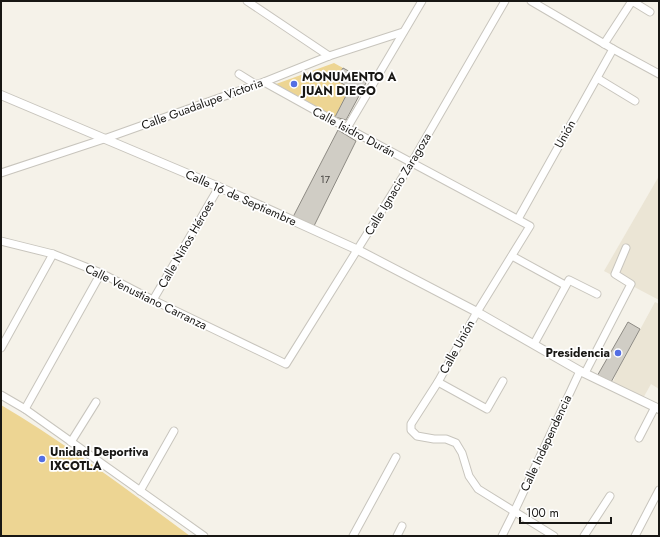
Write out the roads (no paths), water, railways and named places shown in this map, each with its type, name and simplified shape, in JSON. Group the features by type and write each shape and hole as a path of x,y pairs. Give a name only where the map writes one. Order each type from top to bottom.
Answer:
{"street":[{"path":"247,1 329,56"},
{"path":"347,128 422,1"},
{"name":"Calle Ignacio Zaragoza","path":"286,364 412,162 505,1"},
{"path":"530,1 659,74"},
{"path":"604,44 632,1 650,12"},
{"name":"Calle Guadalupe Victoria","path":"1,173 104,139 264,82 329,56 403,32"},
{"name":"Unión","path":"518,219 613,49"},
{"path":"239,74 255,84"},
{"path":"597,78 635,101"},
{"name":"Calle Isidro Durán","path":"264,82 530,226 512,256"},
{"name":"Calle 16 de Septiembre","path":"1,95 219,187 358,250 477,312 582,372 657,408"},
{"name":"Calle Niños Héroes","path":"153,300 219,187"},
{"name":"Calle Venustiano Carranza","path":"1,240 54,254 101,273 153,300 286,364"},
{"name":"Calle Independencia","path":"502,536 582,372 631,284 615,274 626,248"},
{"path":"1,348 54,254"},
{"path":"477,312 512,256 566,285"},
{"path":"25,409 101,273"},
{"path":"534,344 568,280 597,294"},
{"name":"Calle Unión","path":"477,312 438,382 411,424 410,430 417,436 456,443 462,452 469,476 478,489 514,512"},
{"path":"438,382 487,409 503,381"},
{"path":"1,395 25,409 204,536"},
{"path":"72,442 96,402"},
{"path":"639,438 657,408"},
{"path":"140,491 174,431"},
{"path":"353,536 396,457"},
{"path":"635,536 659,490"},
{"path":"584,536 610,496"},
{"path":"514,512 554,536"},
{"path":"397,536 402,526"}],"place":[{"name":"MONUMENTO A JUAN DIEGO","path":"294,84"},
{"name":"Presidencia","path":"618,353"},
{"name":"Unidad Deportiva IXCOTLA","path":"42,459"}]}
